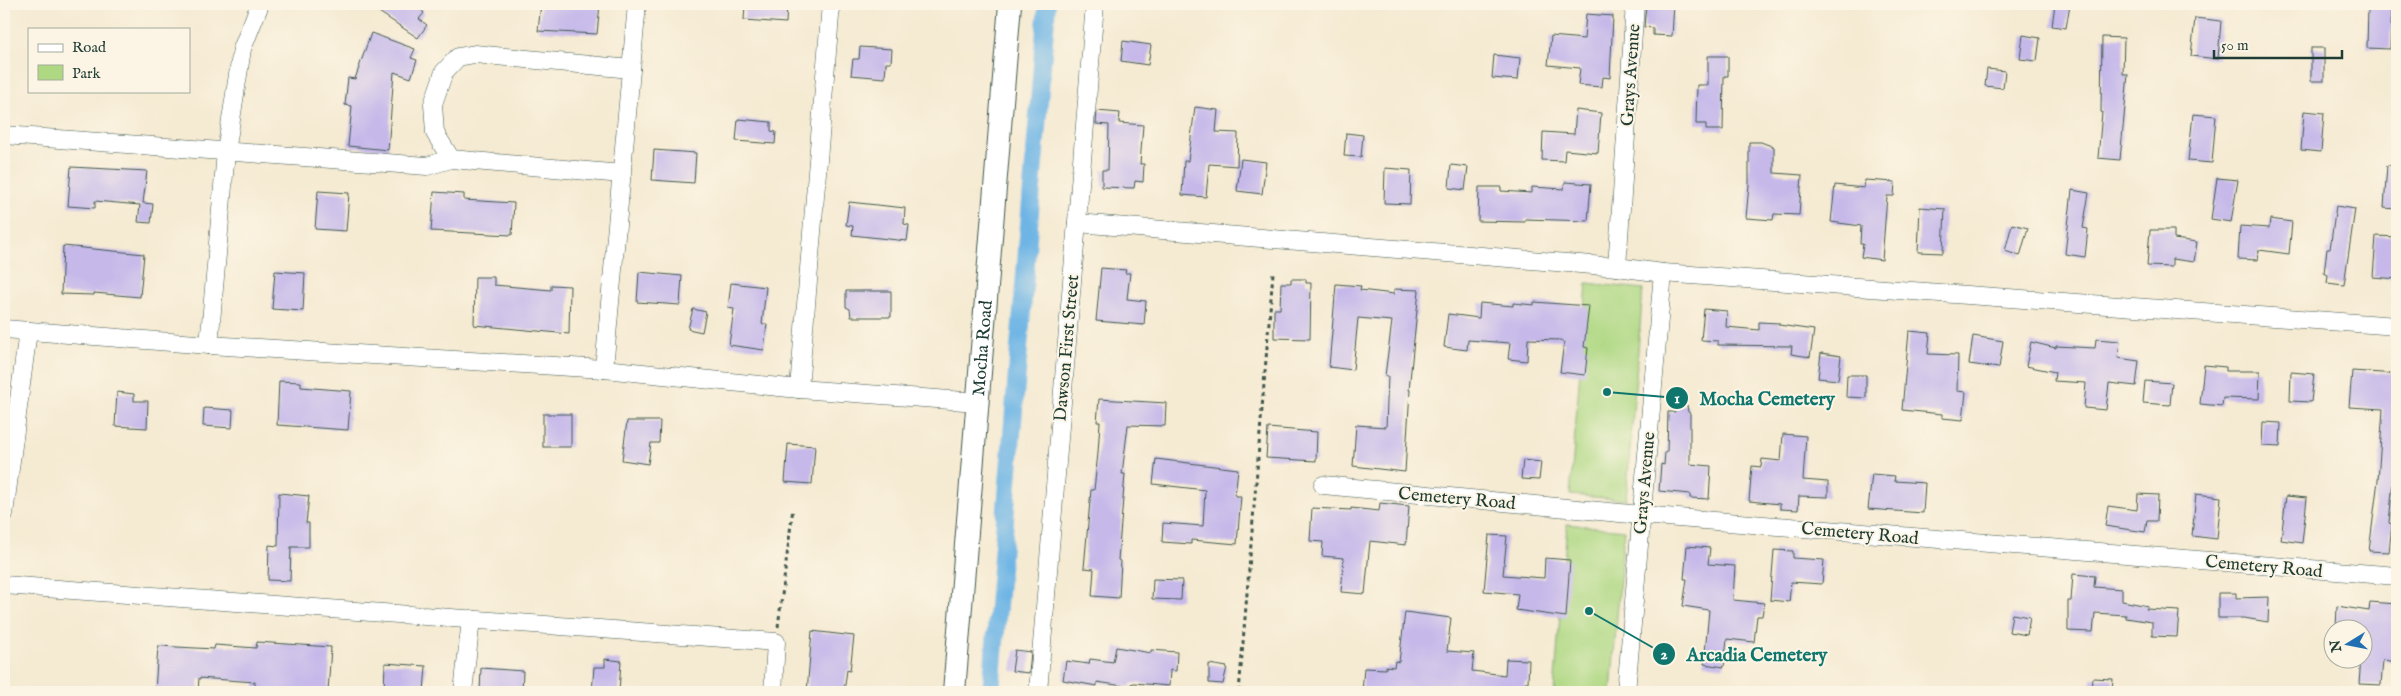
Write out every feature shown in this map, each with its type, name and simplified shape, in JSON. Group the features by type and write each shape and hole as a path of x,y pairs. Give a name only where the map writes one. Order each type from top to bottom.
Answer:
{"street":[{"path":"209,345 226,152 242,49 260,4"},
{"path":"604,369 637,4"},
{"path":"799,389 831,4"},
{"name":"Mocha Road","path":"954,692 1010,4"},
{"name":"Dawson First Street","path":"1038,692 1095,4"},
{"name":"Grays Avenue","path":"1617,267 1635,4"},
{"path":"452,159 435,133 434,104 444,72 458,57 475,54 631,69"},
{"path":"4,135 427,166 452,159 622,174"},
{"path":"1077,223 1617,267 1663,273 2397,326"},
{"name":"Grays Avenue","path":"1626,692 1663,273"},
{"path":"4,329 209,345 604,369 799,389 978,402"},
{"path":"4,514 28,331"},
{"name":"Cemetery Road","path":"1323,485 1641,515 2397,576"},
{"path":"4,585 776,642 773,692"},
{"path":"463,692 471,619"}],"path":[{"path":"1239,692 1273,273"},
{"path":"776,642 793,508"}],"green space":[{"path":"1587,283 1643,289 1626,500 1570,495"},
{"path":"1567,524 1624,530 1611,692 1554,692"}],"building":[{"path":"367,4 417,4 424,13 419,19 427,25 418,38"},
{"path":"541,4 600,4 597,34 538,31"},
{"path":"745,4 787,4 786,23 744,20"},
{"path":"1646,4 1674,4 1672,36 1653,35 1653,28 1644,27"},
{"path":"2055,4 2070,4 2066,28 2052,26"},
{"path":"2368,6 2392,7 2390,49 2367,48"},
{"path":"1586,14 1613,16 1610,78 1603,77 1602,87 1578,85 1580,68 1548,65 1551,36 1584,39"},
{"path":"2195,18 2221,21 2218,59 2191,56"},
{"path":"371,33 415,49 411,58 417,60 411,78 394,72 388,150 348,146 352,106 345,105 348,78 355,79"},
{"path":"2023,35 2040,38 2037,61 2020,59"},
{"path":"2102,37 2124,38 2123,74 2128,74 2120,160 2098,158 2102,112"},
{"path":"1123,41 1151,45 1148,65 1121,61"},
{"path":"860,47 892,49 891,63 886,63 885,78 851,75 853,59 859,59"},
{"path":"2311,48 2324,48 2324,81 2311,81"},
{"path":"1494,55 1520,58 1518,80 1492,78"},
{"path":"1708,56 1728,56 1728,76 1724,76 1723,130 1706,130 1706,124 1696,124 1697,85 1708,85"},
{"path":"1987,69 2005,71 2003,88 1985,86"},
{"path":"1195,107 1218,110 1216,132 1238,133 1237,166 1209,164 1206,197 1182,195 1184,161 1188,161"},
{"path":"1576,110 1601,113 1598,153 1565,150 1564,161 1542,160 1543,132 1574,134"},
{"path":"1097,111 1120,113 1119,123 1143,125 1140,164 1144,164 1143,182 1135,181 1134,188 1102,187 1102,170 1108,170 1109,125 1096,124"},
{"path":"2304,111 2324,113 2321,152 2301,150"},
{"path":"2193,114 2216,116 2212,163 2188,161"},
{"path":"738,119 771,122 771,131 776,132 775,144 736,141"},
{"path":"1346,133 1363,135 1361,157 1344,156"},
{"path":"1749,142 1761,142 1774,147 1774,173 1802,175 1799,215 1774,214 1773,220 1746,218 1749,185"},
{"path":"654,150 696,153 694,183 652,180"},
{"path":"1241,159 1266,162 1262,194 1237,191"},
{"path":"1451,165 1468,167 1465,190 1449,188"},
{"path":"2387,165 2397,166 2397,209 2384,208"},
{"path":"71,167 147,171 143,203 153,204 151,223 138,222 140,205 95,201 95,208 68,206"},
{"path":"1385,168 1411,170 1410,204 1384,203"},
{"path":"2217,178 2238,180 2231,222 2211,219"},
{"path":"1865,180 1895,182 1894,196 1887,196 1882,260 1861,257 1863,244 1860,244 1861,226 1831,222 1835,185 1864,188"},
{"path":"1565,182 1591,184 1588,221 1525,219 1525,222 1478,221 1479,187 1501,187 1501,191 1532,193 1532,187 1564,189"},
{"path":"2072,190 2089,193 2083,228 2088,229 2085,257 2065,254"},
{"path":"318,191 349,193 346,231 315,229"},
{"path":"434,192 464,194 464,200 514,203 512,235 431,231"},
{"path":"849,202 905,208 904,224 909,225 907,241 852,235 853,226 846,225"},
{"path":"2336,206 2355,209 2344,285 2327,283 2328,275 2324,273 2327,249 2330,249"},
{"path":"1920,207 1945,209 1943,253 1918,252"},
{"path":"2270,219 2292,222 2289,254 2259,250 2258,260 2238,259 2240,226 2269,228"},
{"path":"2012,224 2028,228 2020,256 2005,251"},
{"path":"2150,230 2174,230 2174,239 2197,242 2194,262 2172,259 2172,267 2147,266"},
{"path":"2376,236 2397,237 2397,279 2373,277"},
{"path":"63,246 144,254 140,297 94,293 94,295 61,294"},
{"path":"1101,268 1126,270 1125,273 1130,273 1127,299 1146,301 1144,325 1096,321"},
{"path":"275,271 305,273 303,311 272,309"},
{"path":"639,272 682,276 680,305 637,302"},
{"path":"475,277 494,277 494,285 551,290 551,285 570,286 569,334 474,325"},
{"path":"1291,279 1306,279 1306,283 1311,283 1310,339 1274,338 1274,309 1280,309 1281,283 1291,283"},
{"path":"731,283 766,287 762,324 767,324 764,350 729,345 734,309 728,308"},
{"path":"1336,284 1361,286 1360,290 1394,294 1394,289 1419,290 1409,390 1405,472 1353,466 1356,425 1386,427 1388,376 1385,376 1392,321 1358,318 1353,370 1329,367"},
{"path":"846,291 891,291 891,317 851,317 850,309 846,307"},
{"path":"1534,302 1589,306 1584,347 1588,348 1585,375 1560,372 1564,342 1560,340 1528,339 1527,361 1508,359 1510,343 1468,340 1467,350 1444,347 1448,314 1479,318 1480,303 1513,306 1513,303 1534,305"},
{"path":"693,309 706,312 702,332 688,329"},
{"path":"1704,309 1727,311 1726,327 1759,330 1759,322 1779,323 1779,325 1814,330 1810,357 1791,354 1792,346 1718,345 1718,341 1701,340"},
{"path":"1909,331 1930,333 1928,354 1958,355 1957,391 1966,392 1963,420 1942,418 1942,414 1902,410"},
{"path":"1973,336 2003,341 1999,368 1969,364"},
{"path":"2096,339 2120,341 2118,358 2139,361 2136,386 2109,383 2106,410 2084,408 2086,383 2054,381 2055,372 2026,366 2031,342 2056,348 2056,346 2095,348"},
{"path":"1821,353 1841,356 1838,380 1818,378"},
{"path":"2204,365 2226,367 2226,371 2260,371 2259,399 2223,398 2222,406 2200,404"},
{"path":"2352,371 2397,374 2397,461 2395,461 2389,523 2392,524 2389,552 2369,551 2378,480 2383,409 2349,407"},
{"path":"2291,372 2314,374 2311,402 2290,401"},
{"path":"1847,375 1866,375 1866,398 1846,397"},
{"path":"279,381 301,382 301,387 351,391 348,430 277,425"},
{"path":"2145,381 2172,383 2170,405 2143,403"},
{"path":"117,392 134,394 134,401 148,401 147,428 115,426"},
{"path":"1099,399 1166,403 1165,426 1128,425 1122,474 1125,474 1118,560 1121,561 1119,598 1092,596 1094,569 1084,568 1091,490 1094,490 1098,453 1100,422 1097,422"},
{"path":"1674,405 1687,405 1688,412 1690,413 1690,464 1711,466 1709,499 1690,498 1690,494 1659,491 1661,464 1664,465 1665,452 1667,453 1668,412 1675,412"},
{"path":"204,408 233,410 232,428 203,426"},
{"path":"543,414 571,414 571,447 543,447"},
{"path":"627,421 660,421 659,443 651,443 648,464 622,460"},
{"path":"2263,422 2281,423 2280,447 2262,446"},
{"path":"1268,428 1317,432 1316,461 1266,458"},
{"path":"1783,434 1806,436 1803,480 1828,482 1828,497 1799,496 1798,510 1780,509 1780,504 1749,501 1752,466 1761,467 1762,459 1781,461"},
{"path":"788,444 815,446 812,484 785,482"},
{"path":"1156,459 1238,469 1235,496 1241,496 1237,544 1191,540 1191,544 1162,542 1163,523 1203,526 1205,490 1153,484"},
{"path":"1523,460 1541,462 1539,480 1521,479"},
{"path":"1872,474 1895,476 1894,481 1925,483 1923,513 1868,509"},
{"path":"279,493 309,496 306,523 309,523 309,547 291,547 290,581 268,580 269,545 278,546"},
{"path":"2138,494 2158,495 2157,521 2147,521 2145,532 2105,526 2108,506 2137,510"},
{"path":"2196,494 2221,497 2217,539 2192,536"},
{"path":"2286,496 2307,498 2302,543 2281,540"},
{"path":"1380,503 1409,506 1406,545 1370,541 1365,594 1341,592 1344,558 1322,556 1323,542 1310,541 1312,508 1351,510 1351,508 1379,511"},
{"path":"1489,535 1507,536 1503,575 1544,578 1545,558 1570,560 1566,617 1516,610 1518,594 1484,591"},
{"path":"1687,546 1710,548 1708,564 1735,566 1733,600 1764,603 1762,616 1757,616 1754,642 1727,639 1724,667 1704,664 1709,610 1683,606 1687,579 1684,579"},
{"path":"1774,550 1793,551 1793,558 1824,560 1822,584 1791,582 1789,602 1770,600"},
{"path":"2073,574 2095,576 2094,587 2122,589 2122,601 2148,606 2146,609 2179,611 2177,637 2152,636 2152,622 2126,618 2126,615 2095,613 2093,632 2068,631 2068,601 2071,601"},
{"path":"1153,579 1182,580 1181,600 1152,599"},
{"path":"2218,593 2236,593 2236,598 2269,597 2268,622 2244,618 2218,618"},
{"path":"2370,602 2397,604 2397,662 2383,660 2381,685 2359,684 2360,668 2374,668 2374,618 2336,618 2337,606 2369,611"},
{"path":"1405,612 1451,618 1447,651 1474,653 1472,671 1505,675 1506,659 1529,660 1528,682 1525,682 1524,692 1362,692 1364,668 1386,669 1386,666 1394,667 1395,661 1399,662"},
{"path":"2012,614 2030,617 2027,635 2009,632"},
{"path":"812,631 854,636 850,671 847,670 844,692 807,692"},
{"path":"257,642 331,647 328,692 255,692 255,682 199,678 198,692 155,692 158,646 214,649 215,645 256,648"},
{"path":"1116,647 1151,653 1151,650 1177,652 1176,671 1170,670 1169,686 1134,683 1130,687 1097,682 1097,686 1063,680 1066,661 1089,664 1090,659 1113,662"},
{"path":"1015,650 1031,652 1029,673 1012,671"},
{"path":"605,659 621,661 619,692 592,692 594,667 605,667"},
{"path":"385,663 426,666 424,692 384,692"},
{"path":"1209,664 1227,667 1223,684 1209,683"},
{"path":"481,668 523,671 522,692 480,692"},
{"path":"2092,678 2113,679 2112,692 2091,692"}],"waterway":[{"path":"991,692 1047,4"}],"place":[{"name":"Mocha Cemetery","path":"1607,392"},
{"name":"Arcadia Cemetery","path":"1589,611"}]}
